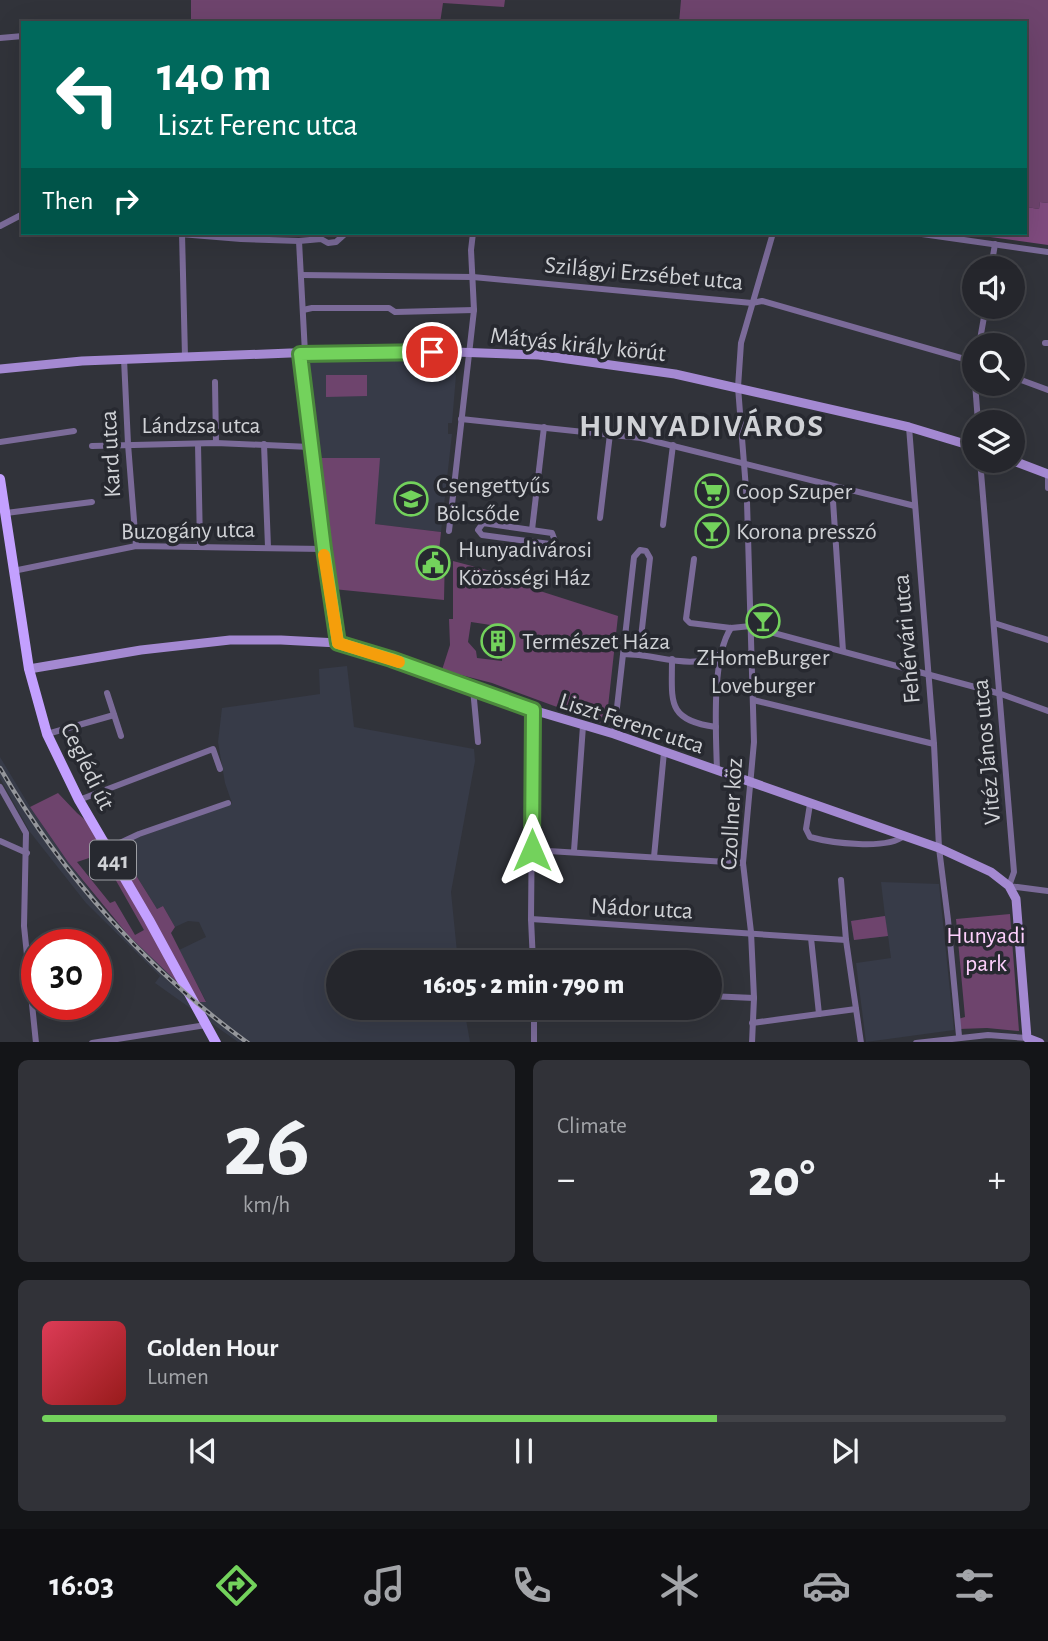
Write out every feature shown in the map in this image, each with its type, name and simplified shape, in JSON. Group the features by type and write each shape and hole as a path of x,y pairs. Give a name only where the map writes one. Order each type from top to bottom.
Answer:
{"main road":[{"name":"Ceglédi út","path":"0,479 29,669 47,734 61,768 216,1042"}],"street":[{"path":"0,38 21,36"},
{"path":"0,226 21,215"},
{"path":"182,235 186,357"},
{"path":"199,235 299,241 321,239 328,243 336,242 344,235"},
{"path":"449,531 474,310 472,235"},
{"name":"Czollner köz","path":"752,1042 754,998 751,932 743,863 754,742 745,464 738,387 741,343 772,235"},
{"path":"930,235 1048,251"},
{"path":"299,241 303,310 302,353 310,447 338,643"},
{"path":"994,256 995,244"},
{"name":"Szilágyi Erzsébet utca","path":"301,275 473,277 752,303 762,301 962,357"},
{"path":"303,310 474,310"},
{"name":"Mátyás király körút","path":"0,369 124,359 302,353 469,352 539,355 675,374 738,387 909,427 962,443"},
{"name":"Kard utca","path":"124,359 136,546"},
{"path":"1025,381 1048,390"},
{"path":"215,382 216,443"},
{"path":"461,419 641,438 915,506"},
{"path":"532,530 544,427"},
{"name":"Fehérvári utca","path":"909,427 934,744 939,848 959,1037"},
{"path":"0,442 74,431"},
{"path":"600,518 610,434"},
{"name":"Lándzsa utca","path":"92,446 216,443 310,447"},
{"path":"198,444 200,545"},
{"path":"264,444 268,547"},
{"path":"663,524 673,445"},
{"path":"1025,465 1048,474 1048,488"},
{"name":"Vitéz János utca","path":"981,473 1014,872 1009,886 1016,899 1018,913 1027,1038"},
{"path":"832,486 843,651"},
{"path":"6,513 92,502"},
{"path":"483,523 532,530 552,533 555,541 550,544 495,537 482,535 478,530 483,523"},
{"name":"Buzogány utca","path":"13,572 136,546 324,549"},
{"path":"614,734 635,557 640,550 646,551 650,558 643,656"},
{"path":"694,559 687,619 690,623 731,628 751,626 1001,694 1048,711"},
{"path":"994,623 1048,640"},
{"path":"717,771 716,727 720,654 724,639 731,628"},
{"name":"Liszt Ferenc utca","path":"29,669 142,650 230,640 338,643 533,710 614,734 939,848 991,872 1009,886 1048,891"},
{"path":"623,654 699,663 720,654"},
{"name":"Liszt Ferenc utca","path":"672,659 672,690 677,711 689,722 716,727"},
{"path":"473,689 478,742"},
{"path":"107,693 121,736"},
{"path":"753,700 934,744"},
{"path":"532,950 533,710"},
{"path":"47,734 114,715"},
{"path":"574,851 583,726"},
{"path":"79,800 213,749 220,769"},
{"path":"654,857 664,752"},
{"path":"0,787 26,833 24,926 36,1042"},
{"path":"107,849 139,834 228,803"},
{"path":"810,804 806,830 810,837 882,845 897,842 904,836"},
{"path":"0,841 27,853"},
{"path":"532,850 743,863"},
{"path":"841,880 846,940 861,1042"},
{"name":"Nádor utca","path":"531,919 846,940"},
{"path":"811,938 819,1014"},
{"path":"722,997 754,998"},
{"path":"752,1023 856,1009"},
{"path":"534,1020 534,1042"},
{"path":"92,1042 114,1041 206,1025"},
{"path":"916,1042 988,1035 1027,1038 1040,1042"}],"shaded area":[{"path":"1040,202 1048,203 1048,245 976,235 1027,235 1027,207 1039,209"},
{"path":"312,359 448,360 456,375 452,423 448,423 448,434 452,434 441,532 375,524 371,458 317,458 306,367"},
{"path":"347,666 354,727 474,749 475,761 451,892 457,950 326,950 326,1020 466,1020 470,1042 238,1042 155,983 160,976 86,903 30,832 0,778 0,757 30,807 100,903 128,935 206,1001 179,950 206,937 199,922 188,921 175,927 163,906 157,909 119,848 145,834 232,803 225,783 218,742 222,708 320,694 319,669"},
{"path":"881,882 939,884 954,1030 866,1042 856,963 891,958 888,936 854,940 851,921 885,916"}],"green space":[{"path":"191,0 505,0 504,7 443,3 440,21 191,21"},
{"path":"681,0 1048,0 1048,203 1040,202 1039,209 1027,207 1027,21 679,21"},
{"path":"326,375 367,375 367,396 326,397"},
{"path":"317,458 380,458 375,524 441,532 439,551 445,552 444,600 333,589"},
{"path":"453,561 506,575 506,580 618,616 606,725 492,683 442,670 450,645 449,619 453,619","holes":["471,622 504,627 502,661 477,658 476,651 468,642"]},
{"path":"58,793 77,813 119,848 157,909 163,906 175,927 171,933 206,1002 198,1002 128,935 68,862 30,807","holes":["101,854 144,930 135,935 115,901 110,903 77,862"]},
{"name":"Hunyadi park","path":"1010,914 1019,1031 959,1029 958,1019 965,1017 956,919"},
{"path":"885,916 888,936 854,940 851,921"}],"railway":[{"path":"0,768 51,846 109,918 175,984 247,1042"}],"slow traffic":[{"path":"324,555 338,643 399,662"}],"place":[{"name":"Coop Szuper","path":"712,491"},
{"name":"Csengettyűs Bölcsőde","path":"411,499"},
{"name":"Korona presszó","path":"712,531"},
{"name":"Hunyadivárosi Közösségi Ház","path":"433,563"},
{"name":"ZHomeBurger Loveburger","path":"763,621"},
{"name":"Természet Háza","path":"498,641"}],"district":[{"name":"HUNYADIVÁROS","path":"702,425"}],"route":[{"path":"432,352 300,354 310,447 338,643 533,710 532,850"}]}
